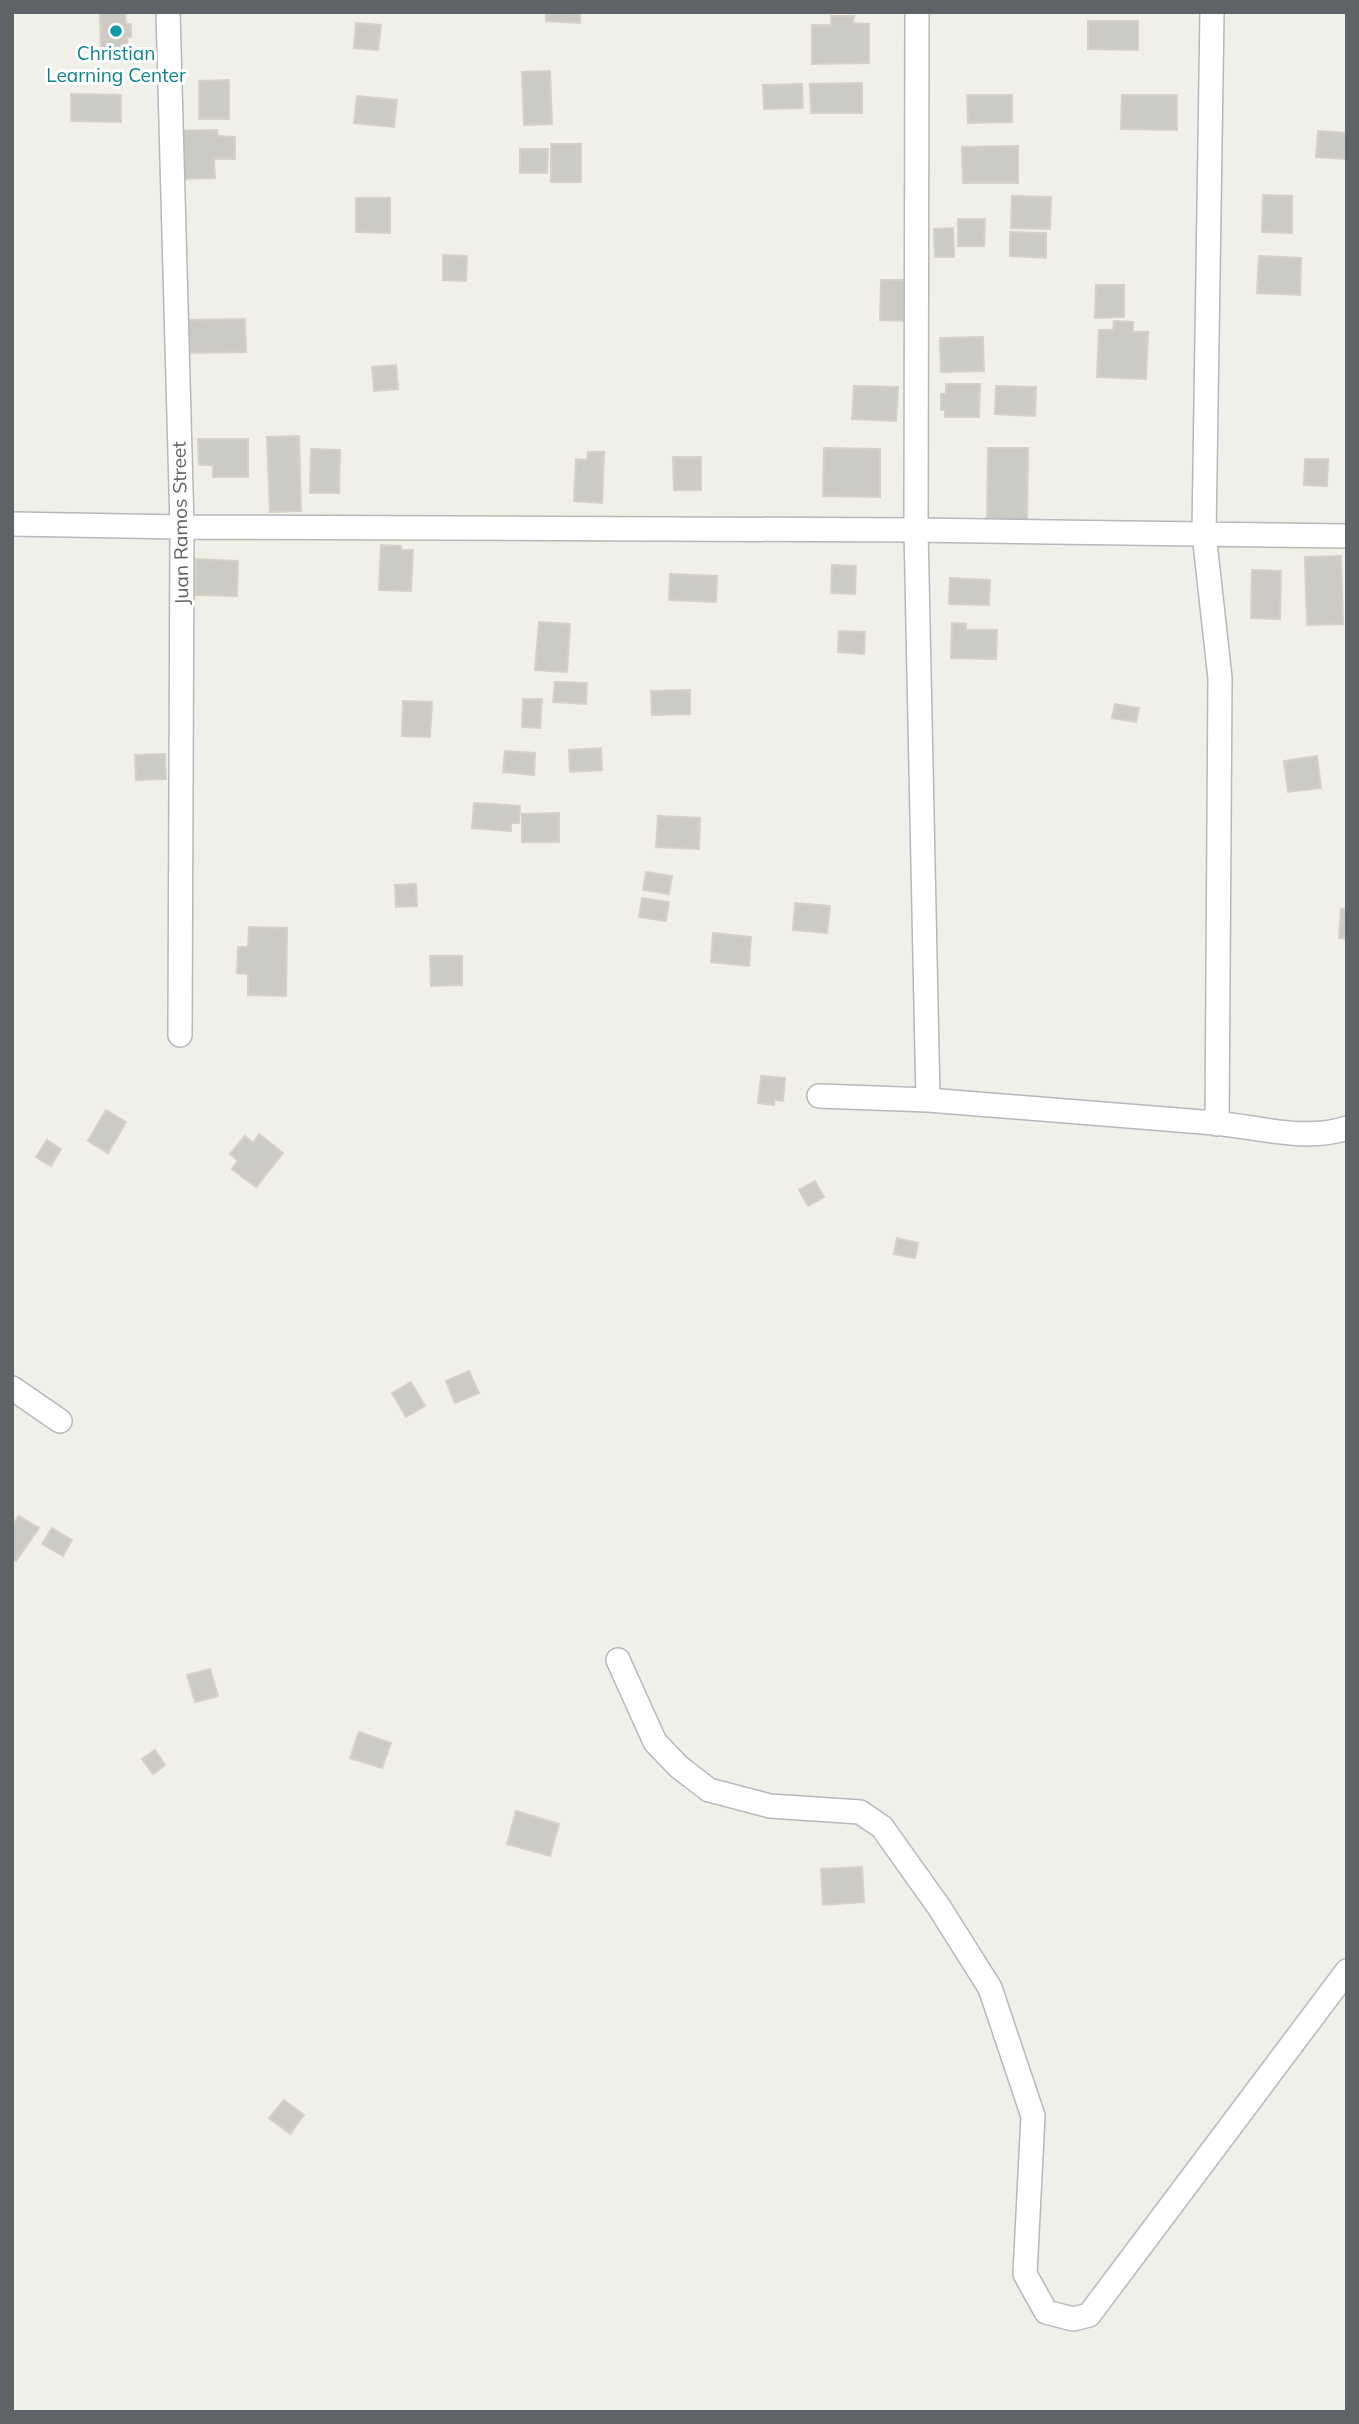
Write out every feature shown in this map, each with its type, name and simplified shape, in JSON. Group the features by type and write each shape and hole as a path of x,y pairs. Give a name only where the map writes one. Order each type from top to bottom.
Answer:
{"street":[{"name":"Juan Ramos Street","path":"168,12 182,527 180,1035"},
{"path":"917,12 916,530 928,1100"},
{"path":"1212,12 1204,534 1220,678 1217,1124"},
{"path":"12,524 916,530 1347,537"},
{"path":"819,1096 928,1100 1307,1133 1335,1132 1347,1128"},
{"path":"12,1388 60,1421"},
{"path":"618,1660 655,1742 679,1767 709,1790 769,1807 860,1812 881,1827 939,1907 990,1988 1033,2116 1025,2274 1046,2312 1073,2319 1089,2315 1347,1971"}],"building":[{"name":"Christian Learning Center","path":"125,12 126,24 131,24 131,37 127,37 128,52 101,52 100,13"},
{"path":"546,12 580,12 580,23 546,21"},
{"path":"831,16 854,16 853,23 869,24 869,63 812,64 812,25 831,25"},
{"path":"1088,21 1138,21 1138,50 1088,49"},
{"path":"356,23 381,25 378,50 354,48"},
{"path":"550,71 552,124 524,125 522,72"},
{"path":"229,80 229,119 199,119 199,81"},
{"path":"862,83 862,113 811,113 810,84"},
{"path":"802,84 803,108 764,109 763,85"},
{"path":"71,94 121,95 121,122 71,121"},
{"path":"967,95 1012,95 1012,122 968,123"},
{"path":"1122,95 1177,95 1177,130 1121,129"},
{"path":"357,96 397,100 394,127 354,123"},
{"path":"217,130 218,136 235,137 235,159 214,159 215,178 176,179 176,131"},
{"path":"1318,131 1347,133 1347,159 1316,157"},
{"path":"551,144 581,144 581,182 551,182"},
{"path":"1018,146 1018,183 963,183 962,147"},
{"path":"520,149 548,149 547,173 520,173"},
{"path":"1263,195 1292,196 1292,233 1262,232"},
{"path":"1012,196 1051,197 1050,229 1011,228"},
{"path":"356,198 390,198 390,233 356,232"},
{"path":"958,219 985,219 984,246 958,246"},
{"path":"953,228 954,257 935,257 934,229"},
{"path":"1010,232 1046,233 1046,258 1010,256"},
{"path":"443,255 467,256 466,281 443,280"},
{"path":"1259,256 1301,258 1300,295 1257,293"},
{"path":"881,280 908,280 907,321 880,320"},
{"path":"1096,285 1124,285 1124,317 1095,318"},
{"path":"245,319 246,352 186,353 186,320"},
{"path":"1114,321 1133,322 1133,332 1148,332 1146,379 1097,377 1099,330 1113,330"},
{"path":"983,337 984,371 941,372 940,338"},
{"path":"396,365 398,389 374,391 372,367"},
{"path":"946,384 980,384 979,417 945,417 945,410 941,410 941,394 946,394"},
{"path":"854,386 898,387 896,421 852,419"},
{"path":"996,386 1036,387 1035,416 995,414"},
{"path":"299,436 301,511 270,512 267,437"},
{"path":"198,439 248,439 248,477 213,477 213,465 199,465"},
{"path":"824,448 880,449 880,497 823,496"},
{"path":"988,448 1028,448 1027,523 987,522"},
{"path":"311,449 340,450 339,493 310,493"},
{"path":"588,452 604,452 602,503 574,501 576,459 587,460"},
{"path":"673,457 701,457 701,490 674,490"},
{"path":"1305,459 1328,459 1327,486 1304,485"},
{"path":"381,545 413,550 411,591 379,590"},
{"path":"1341,556 1343,624 1307,625 1305,557"},
{"path":"196,559 238,561 237,596 195,595"},
{"path":"832,565 856,566 855,594 831,593"},
{"path":"1252,570 1281,571 1280,619 1251,618"},
{"path":"670,574 717,576 716,602 669,600"},
{"path":"950,578 990,580 989,605 949,604"},
{"path":"539,622 570,624 567,672 535,670"},
{"path":"952,623 966,624 966,630 997,630 996,659 951,658"},
{"path":"839,631 865,632 864,654 838,652"},
{"path":"555,682 587,683 586,704 553,702"},
{"path":"690,690 690,714 652,715 651,691"},
{"path":"523,699 542,699 540,728 522,727"},
{"path":"403,701 432,702 430,737 402,736"},
{"path":"1115,704 1139,708 1136,722 1112,718"},
{"path":"601,748 602,770 570,772 569,750"},
{"path":"505,751 535,753 534,775 503,772"},
{"path":"165,754 166,779 136,780 135,755"},
{"path":"1317,756 1321,788 1288,792 1284,761"},
{"path":"474,803 520,806 519,823 511,823 511,831 472,828"},
{"path":"559,813 559,842 522,842 522,814"},
{"path":"658,816 700,818 699,849 656,847"},
{"path":"646,872 672,876 669,894 643,890"},
{"path":"416,884 417,906 396,907 395,885"},
{"path":"642,898 669,902 666,921 639,917"},
{"path":"795,903 830,906 827,933 793,930"},
{"path":"1341,909 1347,909 1347,939 1339,938"},
{"path":"249,927 287,928 286,996 248,995 248,974 237,973 238,947 248,947"},
{"path":"713,933 751,937 749,966 711,962"},
{"path":"430,956 462,956 462,985 431,986"},
{"path":"761,1076 785,1078 783,1101 774,1100 774,1105 758,1103"},
{"path":"106,1110 126,1122 108,1153 88,1141"},
{"path":"259,1134 283,1153 256,1187 232,1169 238,1161 230,1154 245,1136 253,1143"},
{"path":"47,1140 61,1149 51,1166 36,1157"},
{"path":"815,1181 824,1197 808,1206 799,1190"},
{"path":"897,1238 918,1243 915,1258 894,1254"},
{"path":"469,1371 479,1393 455,1403 446,1381"},
{"path":"411,1382 425,1406 406,1417 392,1393"},
{"path":"19,1516 39,1528 16,1561 12,1558 12,1525"},
{"path":"52,1528 72,1540 63,1556 42,1544"},
{"path":"210,1669 218,1696 195,1702 187,1675"},
{"path":"359,1732 391,1743 382,1768 350,1758"},
{"path":"155,1750 165,1765 153,1774 142,1759"},
{"path":"516,1811 559,1824 550,1856 507,1844"},
{"path":"862,1867 864,1902 823,1905 821,1869"},
{"path":"284,2100 304,2115 290,2134 269,2118"}],"place":[{"name":"Christian Learning Center","path":"116,31"}]}
